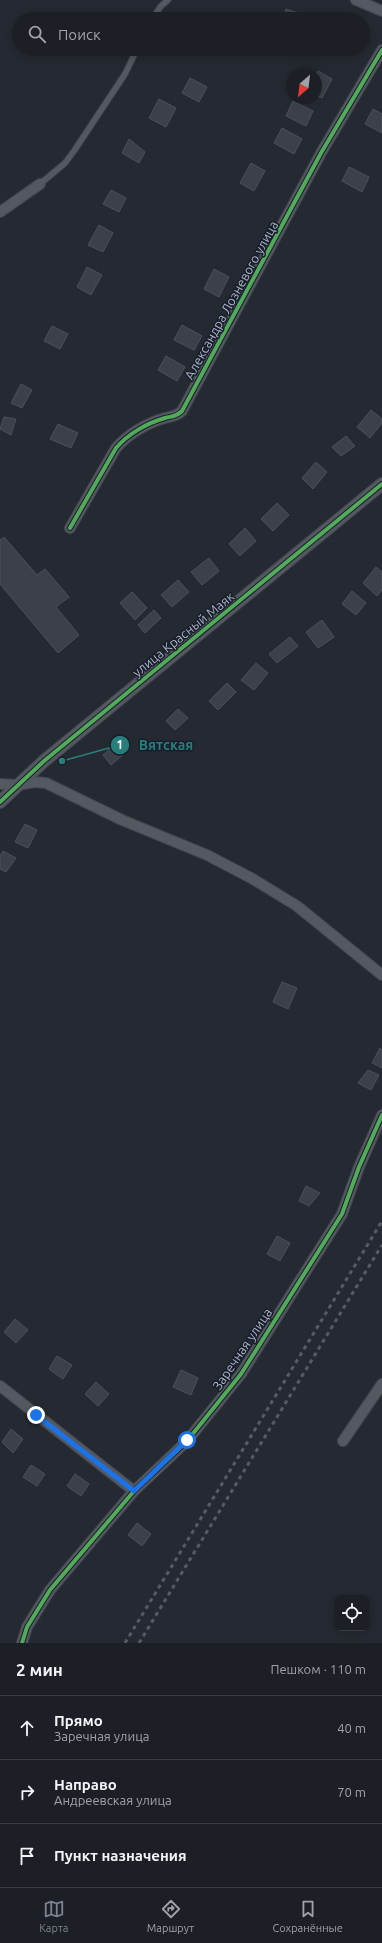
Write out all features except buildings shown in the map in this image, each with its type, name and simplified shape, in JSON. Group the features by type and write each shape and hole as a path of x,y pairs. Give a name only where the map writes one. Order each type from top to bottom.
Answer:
{"street":[{"path":"356,0 382,11"},
{"name":"Александра Лозневого улица","path":"70,528 116,448 122,441 131,434 164,418 174,417 182,411 321,153 382,50"},
{"path":"0,212 40,184"},
{"name":"улица Красный Маяк","path":"0,802 44,760 382,484"},
{"path":"0,784 17,786 35,782 46,784 122,820 207,855 246,875 297,906 382,975"},
{"name":"Заречная улица","path":"22,1643 27,1628 50,1590 134,1491 187,1440 241,1374 342,1214 359,1167 382,1115"},
{"path":"343,1441 382,1384"},
{"path":"0,1386 134,1491"}],"lane":[{"path":"157,12 168,0"},
{"path":"40,184 65,163 74,151 125,74 134,56"}],"railway":[{"path":"125,1643 382,1221"},
{"path":"139,1643 382,1245"}],"cycle path":[{"path":"70,528 116,448 132,434 145,426 158,420 176,415 182,411 321,153 382,50"},
{"path":"0,802 44,761 382,484"},
{"path":"22,1643 27,1627 50,1590 134,1491 187,1441 241,1374 342,1214 359,1167 382,1115"}],"place":[{"name":"Вятская","path":"62,761"}],"route":[{"path":"36,1415 134,1491 187,1440"}]}
